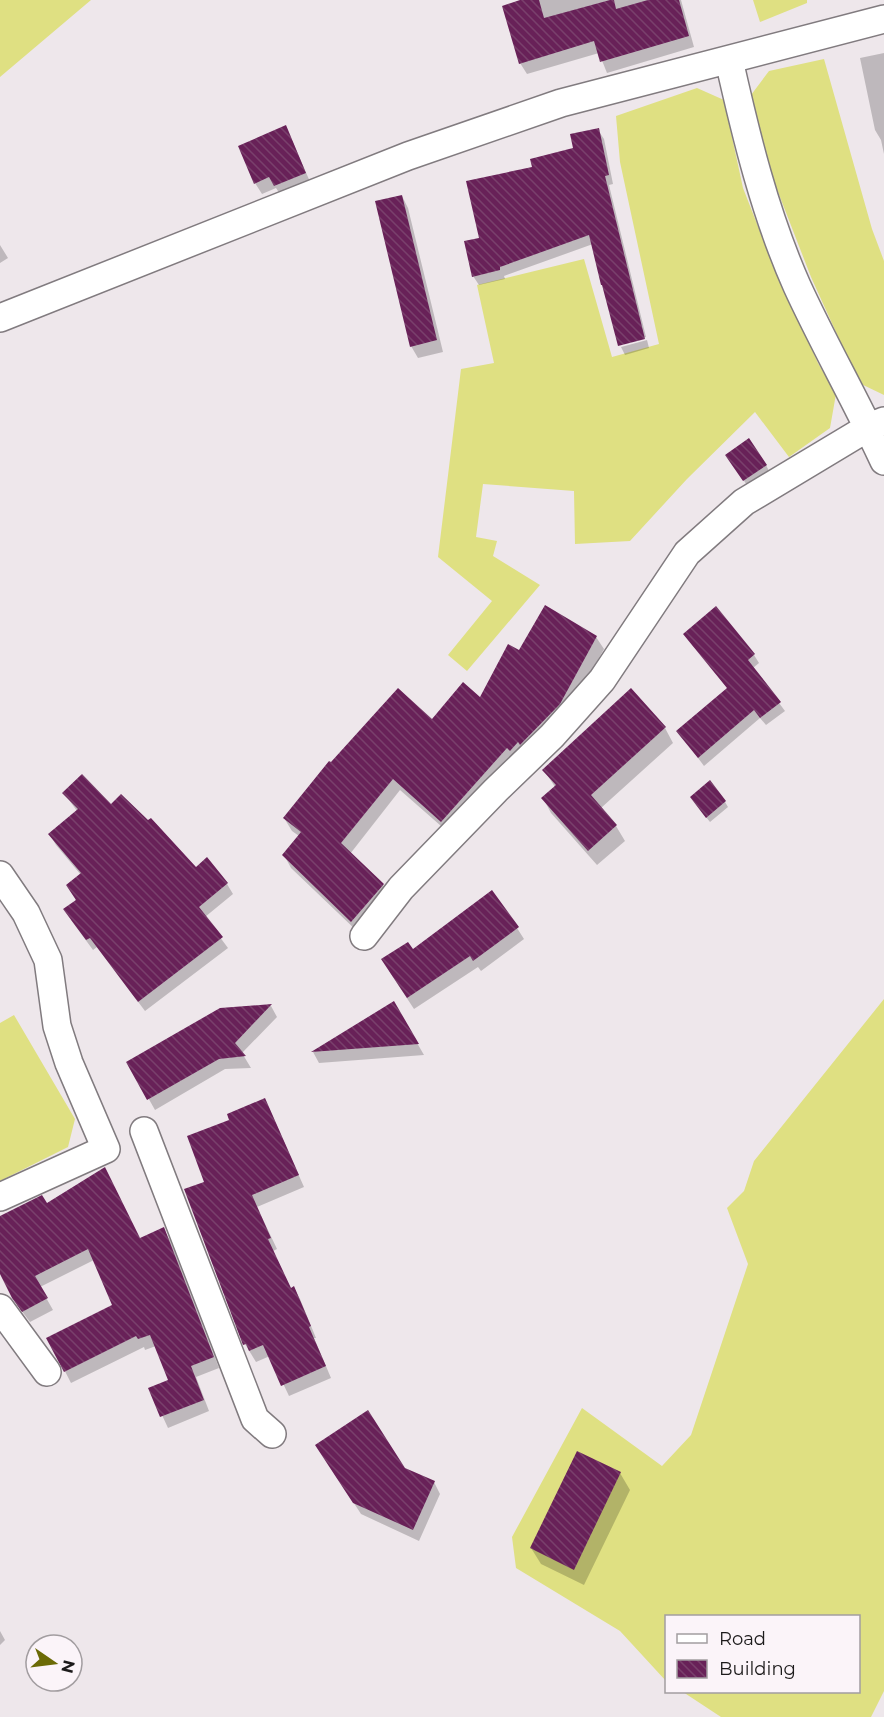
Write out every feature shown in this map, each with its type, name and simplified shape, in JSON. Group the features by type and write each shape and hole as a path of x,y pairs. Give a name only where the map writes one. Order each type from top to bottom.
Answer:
{"street":[{"path":"0,318 408,156 561,103 884,19"},
{"path":"729,60 742,121 765,200 792,273 838,371 876,424 884,461"},
{"path":"364,936 401,888 552,736 602,680 687,553 744,502 876,424"},
{"path":"0,875 26,913 48,960 57,1026 69,1063 106,1149 0,1197"},
{"path":"144,1131 255,1419 272,1434"},
{"path":"0,1308 46,1372"}],"shaded area":[{"path":"0,0 91,0 0,77"},
{"path":"753,0 807,0 807,3 760,22"},
{"path":"824,59 872,229 884,261 884,395 859,383 811,277 773,179 751,95 769,71"},
{"path":"697,88 724,100 743,188 768,252 818,363 836,394 830,428 789,457 755,412 687,479 630,541 575,544 574,491 483,484 476,537 497,541 493,556 540,585 467,671 448,655 492,601 438,557 461,369 494,363 477,285 584,259 612,357 659,344 620,162 616,116"},
{"path":"884,999 884,1691 871,1717 721,1717 685,1693 860,1693 860,1615 665,1615 665,1680 620,1631 516,1568 512,1537 582,1408 662,1466 691,1435 748,1264 727,1208 744,1191 754,1161"},
{"path":"14,1015 75,1119 68,1147 0,1181 0,1023"}],"building":[{"path":"520,0 539,0 544,18 610,0 614,0 616,9 648,0 679,0 689,36 600,62 594,41 519,64 502,6"},
{"path":"286,125 306,173 274,186 269,177 254,184 238,146"},
{"path":"599,128 609,175 605,176 645,339 618,346 589,235 500,267 500,270 472,277 464,241 479,238 466,181 532,167 530,159 573,148 570,134"},
{"path":"402,195 437,340 410,347 375,201"},
{"path":"749,438 767,465 743,481 725,455"},
{"path":"545,605 597,636 560,704 520,745 518,742 510,751 507,748 441,822 393,779 341,843 384,884 351,922 282,855 301,832 283,818 329,761 331,762 398,688 432,719 463,682 480,697 508,644 519,650"},
{"path":"716,606 755,654 748,660 781,702 760,718 754,710 698,758 676,731 727,688 683,634"},
{"path":"631,688 666,727 591,795 617,825 588,851 541,798 556,785 542,770"},
{"path":"82,774 111,804 121,794 148,820 151,818 196,867 207,857 228,883 199,907 223,937 138,1002 90,938 86,940 63,909 76,900 66,885 81,873 48,834 78,809 62,793"},
{"path":"710,780 726,801 706,818 690,797"},
{"path":"492,890 519,927 473,961 470,956 407,998 381,959 408,942 413,949"},
{"path":"394,1001 419,1044 311,1052"},
{"path":"272,1004 235,1043 246,1056 219,1059 147,1100 126,1062 220,1008"},
{"path":"265,1098 299,1175 252,1195 271,1238 268,1239 291,1288 294,1286 326,1366 281,1386 263,1345 249,1351 246,1344 243,1345 184,1189 204,1182 187,1136 229,1120 227,1114"},
{"path":"105,1167 140,1238 164,1227 214,1357 191,1366 204,1400 160,1417 148,1388 168,1380 150,1335 138,1339 136,1336 64,1372 46,1338 112,1305 88,1249 35,1276 48,1298 22,1312 0,1274 0,1216 42,1195 47,1203"},
{"path":"368,1410 405,1468 435,1481 413,1530 353,1503 315,1445"},
{"path":"577,1451 621,1472 574,1570 530,1548"}]}
